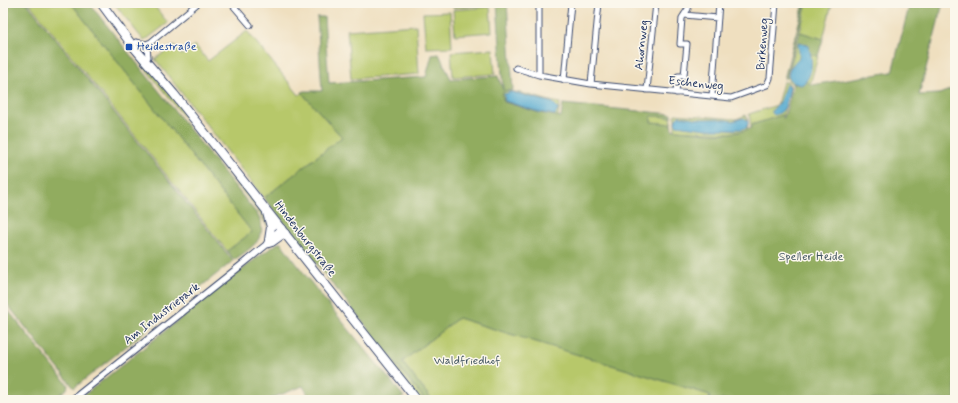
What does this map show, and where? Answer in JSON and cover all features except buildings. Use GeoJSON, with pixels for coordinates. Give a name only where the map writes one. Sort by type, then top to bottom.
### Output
{"type":"FeatureCollection","features":[{"type":"Feature","properties":{"kind":"main road","name":"Hindenburgstraße"},"geometry":{"type":"LineString","coordinates":[[101,3],[132,45],[174,94],[284,231],[417,400]]}},
{"type":"Feature","properties":{"kind":"main road","name":"Hindenburgstraße"},"geometry":{"type":"LineString","coordinates":[[109,13],[136,42],[174,94]]}},
{"type":"Feature","properties":{"kind":"main road"},"geometry":{"type":"LineString","coordinates":[[267,210],[271,227],[267,242]]}},
{"type":"Feature","properties":{"kind":"street"},"geometry":{"type":"LineString","coordinates":[[148,57],[147,47],[151,42],[198,3]]}},
{"type":"Feature","properties":{"kind":"street"},"geometry":{"type":"LineString","coordinates":[[231,3],[250,25]]}},
{"type":"Feature","properties":{"kind":"street"},"geometry":{"type":"LineString","coordinates":[[539,75],[540,3]]}},
{"type":"Feature","properties":{"kind":"street"},"geometry":{"type":"LineString","coordinates":[[564,80],[571,3]]}},
{"type":"Feature","properties":{"kind":"street"},"geometry":{"type":"LineString","coordinates":[[591,84],[600,3]]}},
{"type":"Feature","properties":{"kind":"street","name":"Ahornweg"},"geometry":{"type":"LineString","coordinates":[[647,90],[656,3]]}},
{"type":"Feature","properties":{"kind":"street"},"geometry":{"type":"LineString","coordinates":[[676,93],[678,76],[684,76],[687,44],[680,44],[682,18],[688,9],[689,3]]}},
{"type":"Feature","properties":{"kind":"street"},"geometry":{"type":"LineString","coordinates":[[712,96],[719,3]]}},
{"type":"Feature","properties":{"kind":"street","name":"Birkenweg"},"geometry":{"type":"LineString","coordinates":[[767,86],[770,78],[776,3]]}},
{"type":"Feature","properties":{"kind":"street"},"geometry":{"type":"LineString","coordinates":[[684,15],[718,18]]}},
{"type":"Feature","properties":{"kind":"street"},"geometry":{"type":"LineString","coordinates":[[136,42],[146,44],[151,42]]}},
{"type":"Feature","properties":{"kind":"street","name":"Eschenweg"},"geometry":{"type":"LineString","coordinates":[[516,68],[539,75],[591,84],[731,98],[767,86]]}},
{"type":"Feature","properties":{"kind":"street","name":"Am Industriepark"},"geometry":{"type":"LineString","coordinates":[[72,400],[267,242],[284,231]]}},
{"type":"Feature","properties":{"kind":"green space"},"geometry":{"type":"Polygon","coordinates":[[[3,3],[27,3],[233,261],[74,388],[3,299],[3,3]]]}},
{"type":"Feature","properties":{"kind":"green space"},"geometry":{"type":"Polygon","coordinates":[[[29,3],[71,3],[252,232],[227,251],[29,3]]]}},
{"type":"Feature","properties":{"kind":"green space"},"geometry":{"type":"Polygon","coordinates":[[[71,3],[89,3],[257,214],[261,222],[262,229],[257,241],[247,251],[234,260],[227,251],[252,232],[71,3]]]}},
{"type":"Feature","properties":{"kind":"green space"},"geometry":{"type":"Polygon","coordinates":[[[114,3],[152,3],[168,23],[144,41],[114,3]]]}},
{"type":"Feature","properties":{"kind":"green space"},"geometry":{"type":"Polygon","coordinates":[[[452,3],[490,3],[490,5],[453,8],[452,3]]]}},
{"type":"Feature","properties":{"kind":"green space","name":"Speller Heide"},"geometry":{"type":"Polygon","coordinates":[[[497,3],[507,3],[513,90],[504,91],[502,95],[504,102],[540,113],[561,117],[563,104],[672,114],[672,117],[651,116],[651,122],[671,124],[672,129],[675,130],[734,133],[751,128],[751,125],[783,115],[784,118],[793,87],[792,83],[805,83],[806,81],[811,85],[892,72],[910,3],[943,3],[919,95],[939,94],[955,88],[955,400],[709,400],[710,395],[458,318],[402,362],[432,400],[425,400],[264,198],[342,137],[302,93],[303,91],[322,91],[317,17],[324,17],[329,83],[426,77],[432,55],[439,54],[451,79],[498,76],[503,90],[497,3]]]}},
{"type":"Feature","properties":{"kind":"green space"},"geometry":{"type":"Polygon","coordinates":[[[804,3],[806,3],[786,78],[784,79],[804,3]]]}},
{"type":"Feature","properties":{"kind":"green space"},"geometry":{"type":"Polygon","coordinates":[[[807,3],[832,3],[823,39],[800,32],[807,3]]]}},
{"type":"Feature","properties":{"kind":"green space"},"geometry":{"type":"Polygon","coordinates":[[[490,7],[492,32],[455,35],[453,10],[490,7]]]}},
{"type":"Feature","properties":{"kind":"green space"},"geometry":{"type":"Polygon","coordinates":[[[450,12],[452,47],[426,48],[423,13],[450,12]]]}},
{"type":"Feature","properties":{"kind":"green space"},"geometry":{"type":"Polygon","coordinates":[[[416,25],[419,74],[351,79],[347,30],[416,25]]]}},
{"type":"Feature","properties":{"kind":"green space"},"geometry":{"type":"Polygon","coordinates":[[[247,31],[299,95],[302,93],[342,137],[264,198],[155,59],[174,45],[181,55],[195,45],[208,61],[247,31]]]}},
{"type":"Feature","properties":{"kind":"green space"},"geometry":{"type":"Polygon","coordinates":[[[800,32],[823,39],[818,56],[811,55],[808,46],[801,42],[797,43],[800,32]]]}},
{"type":"Feature","properties":{"kind":"green space"},"geometry":{"type":"Polygon","coordinates":[[[799,42],[809,49],[811,55],[818,56],[810,85],[805,83],[792,84],[787,79],[797,43],[799,42]]]}},
{"type":"Feature","properties":{"kind":"green space"},"geometry":{"type":"Polygon","coordinates":[[[493,49],[495,74],[453,77],[451,52],[493,49]]]}},
{"type":"Feature","properties":{"kind":"green space"},"geometry":{"type":"Polygon","coordinates":[[[144,62],[258,206],[267,226],[250,200],[142,64],[144,62]]]}},
{"type":"Feature","properties":{"kind":"green space"},"geometry":{"type":"Polygon","coordinates":[[[783,82],[788,82],[791,87],[783,115],[751,125],[749,114],[777,105],[783,82]]]}},
{"type":"Feature","properties":{"kind":"green space"},"geometry":{"type":"Polygon","coordinates":[[[504,91],[511,91],[560,103],[558,117],[540,113],[504,102],[502,95],[504,91]],[[518,94],[505,101],[539,112],[537,99],[518,94]]]}},
{"type":"Feature","properties":{"kind":"green space"},"geometry":{"type":"Polygon","coordinates":[[[675,114],[736,119],[746,115],[748,121],[742,118],[733,121],[693,119],[677,125],[734,130],[745,128],[748,124],[747,130],[730,133],[675,130],[675,114]]]}},
{"type":"Feature","properties":{"kind":"green space"},"geometry":{"type":"Polygon","coordinates":[[[651,115],[672,117],[671,124],[651,122],[651,115]]]}},
{"type":"Feature","properties":{"kind":"green space"},"geometry":{"type":"Polygon","coordinates":[[[278,243],[282,243],[319,293],[404,397],[397,400],[366,400],[358,397],[338,400],[311,400],[303,386],[267,400],[78,400],[258,257],[278,243]]]}},
{"type":"Feature","properties":{"kind":"green space"},"geometry":{"type":"Polygon","coordinates":[[[3,304],[68,385],[67,389],[53,400],[3,400],[3,304]]]}},
{"type":"Feature","properties":{"kind":"green space","name":"Waldfriedhof"},"geometry":{"type":"Polygon","coordinates":[[[458,318],[710,395],[709,400],[432,400],[402,362],[458,318]]]}},
{"type":"Feature","properties":{"kind":"green space"},"geometry":{"type":"Polygon","coordinates":[[[394,362],[425,400],[420,400],[393,364],[394,362]]]}},
{"type":"Feature","properties":{"kind":"water"},"geometry":{"type":"Polygon","coordinates":[[[799,42],[808,46],[811,56],[811,67],[808,78],[801,85],[792,82],[789,76],[792,66],[799,57],[799,42]]]}},
{"type":"Feature","properties":{"kind":"water"},"geometry":{"type":"Polygon","coordinates":[[[786,84],[790,87],[786,105],[782,111],[774,115],[772,110],[779,104],[786,84]]]}},
{"type":"Feature","properties":{"kind":"water"},"geometry":{"type":"Polygon","coordinates":[[[512,92],[553,103],[558,110],[555,115],[539,112],[505,101],[504,94],[512,92]]]}},
{"type":"Feature","properties":{"kind":"water"},"geometry":{"type":"Polygon","coordinates":[[[679,116],[733,121],[744,118],[748,121],[748,124],[746,128],[741,129],[706,129],[677,125],[675,123],[679,116]]]}},
{"type":"Feature","properties":{"kind":"place","name":"Heidestraße"},"geometry":{"type":"Point","coordinates":[129,47]}}]}
